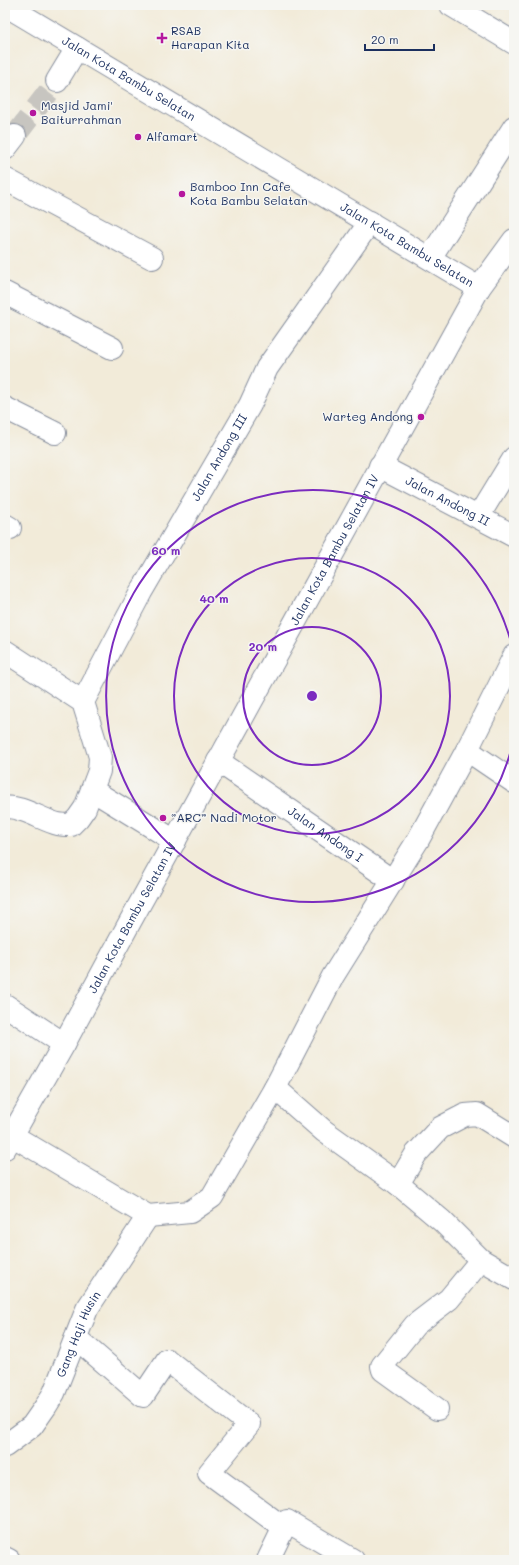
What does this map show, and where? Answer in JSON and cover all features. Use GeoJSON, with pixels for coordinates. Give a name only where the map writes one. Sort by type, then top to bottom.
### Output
{"type":"FeatureCollection","features":[{"type":"Feature","properties":{"kind":"street","name":"Jalan Kota Bambu Selatan"},"geometry":{"type":"LineString","coordinates":[[5,5],[479,288]]}},
{"type":"Feature","properties":{"kind":"street"},"geometry":{"type":"LineString","coordinates":[[451,5],[514,43]]}},
{"type":"Feature","properties":{"kind":"street"},"geometry":{"type":"LineString","coordinates":[[57,81],[77,48]]}},
{"type":"Feature","properties":{"kind":"street"},"geometry":{"type":"LineString","coordinates":[[430,258],[514,127]]}},
{"type":"Feature","properties":{"kind":"street"},"geometry":{"type":"LineString","coordinates":[[5,179],[152,258]]}},
{"type":"Feature","properties":{"kind":"street","name":"Jalan Andong III"},"geometry":{"type":"LineString","coordinates":[[83,702],[141,592],[250,405],[267,368],[370,222]]}},
{"type":"Feature","properties":{"kind":"street","name":"Jalan Kota Bambu Selatan IV"},"geometry":{"type":"LineString","coordinates":[[9,1142],[479,288],[514,240]]}},
{"type":"Feature","properties":{"kind":"street"},"geometry":{"type":"LineString","coordinates":[[5,293],[112,348]]}},
{"type":"Feature","properties":{"kind":"street"},"geometry":{"type":"LineString","coordinates":[[5,408],[55,433]]}},
{"type":"Feature","properties":{"kind":"street"},"geometry":{"type":"LineString","coordinates":[[478,517],[514,458]]}},
{"type":"Feature","properties":{"kind":"street","name":"Jalan Andong II"},"geometry":{"type":"LineString","coordinates":[[380,466],[514,536]]}},
{"type":"Feature","properties":{"kind":"street"},"geometry":{"type":"LineString","coordinates":[[5,651],[83,702],[100,757],[99,771],[85,808],[71,825],[58,824],[17,809],[5,808]]}},
{"type":"Feature","properties":{"kind":"street"},"geometry":{"type":"LineString","coordinates":[[9,1142],[148,1216],[190,1212],[212,1197],[275,1088],[333,976],[418,840],[467,750],[514,656]]}},
{"type":"Feature","properties":{"kind":"street"},"geometry":{"type":"LineString","coordinates":[[467,750],[514,782]]}},
{"type":"Feature","properties":{"kind":"street","name":"Jalan Andong I"},"geometry":{"type":"LineString","coordinates":[[218,761],[393,881]]}},
{"type":"Feature","properties":{"kind":"street"},"geometry":{"type":"LineString","coordinates":[[92,790],[174,841]]}},
{"type":"Feature","properties":{"kind":"street"},"geometry":{"type":"LineString","coordinates":[[5,1004],[64,1044]]}},
{"type":"Feature","properties":{"kind":"street"},"geometry":{"type":"LineString","coordinates":[[275,1088],[324,1131],[398,1184],[442,1221],[481,1260],[514,1279]]}},
{"type":"Feature","properties":{"kind":"street"},"geometry":{"type":"LineString","coordinates":[[398,1184],[416,1154],[440,1128],[465,1115],[477,1114],[514,1137]]}},
{"type":"Feature","properties":{"kind":"street","name":"Gang Haji Husin"},"geometry":{"type":"LineString","coordinates":[[5,1446],[32,1426],[46,1406],[54,1393],[87,1309],[148,1216]]}},
{"type":"Feature","properties":{"kind":"street"},"geometry":{"type":"LineString","coordinates":[[437,1408],[383,1370],[382,1366],[415,1325],[449,1299],[481,1260]]}},
{"type":"Feature","properties":{"kind":"street"},"geometry":{"type":"LineString","coordinates":[[76,1338],[144,1396],[167,1360],[249,1424],[209,1473],[284,1528]]}},
{"type":"Feature","properties":{"kind":"street"},"geometry":{"type":"LineString","coordinates":[[268,1560],[287,1521],[353,1560]]}},
{"type":"Feature","properties":{"kind":"street"},"geometry":{"type":"LineString","coordinates":[[5,1558],[9,1560]]}},
{"type":"Feature","properties":{"kind":"tunnel"},"geometry":{"type":"LineString","coordinates":[[15,136],[57,81]]}},
{"type":"Feature","properties":{"kind":"place","name":"RSAB Harapan Kita"},"geometry":{"type":"Point","coordinates":[162,38]}},
{"type":"Feature","properties":{"kind":"place","name":"Masjid Jami' Baiturrahman"},"geometry":{"type":"Point","coordinates":[33,113]}},
{"type":"Feature","properties":{"kind":"place","name":"Alfamart"},"geometry":{"type":"Point","coordinates":[138,137]}},
{"type":"Feature","properties":{"kind":"place","name":"Bamboo Inn Cafe Kota Bambu Selatan"},"geometry":{"type":"Point","coordinates":[182,194]}},
{"type":"Feature","properties":{"kind":"place","name":"Warteg Andong"},"geometry":{"type":"Point","coordinates":[421,417]}},
{"type":"Feature","properties":{"kind":"place","name":"“ARC” Nadi Motor"},"geometry":{"type":"Point","coordinates":[163,818]}}]}
